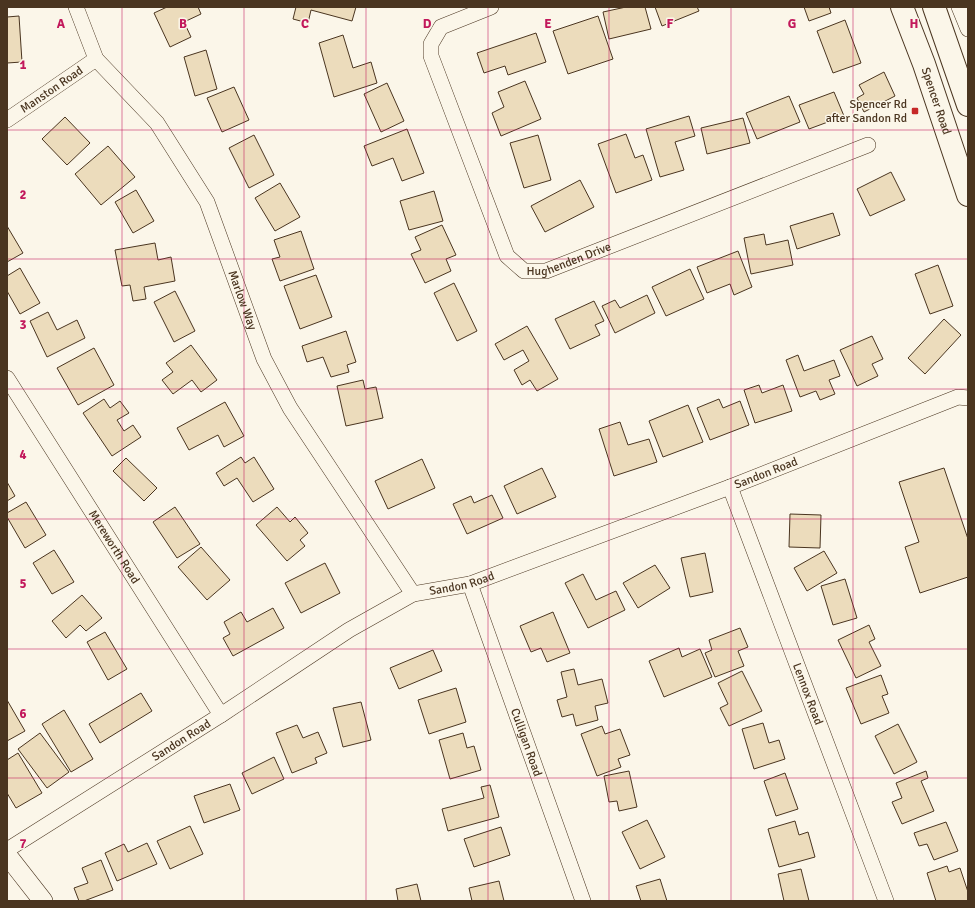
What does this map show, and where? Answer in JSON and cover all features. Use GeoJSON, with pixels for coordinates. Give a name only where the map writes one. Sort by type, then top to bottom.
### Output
{"type":"FeatureCollection","features":[{"type":"Feature","properties":{"kind":"main road","name":"Spencer Road"},"geometry":{"type":"LineString","coordinates":[[902,7],[924,64],[968,195]]}},
{"type":"Feature","properties":{"kind":"main road"},"geometry":{"type":"LineString","coordinates":[[934,7],[968,105]]}},
{"type":"Feature","properties":{"kind":"street","name":"Marlow Way"},"geometry":{"type":"LineString","coordinates":[[76,7],[96,59],[157,123],[207,202],[264,359],[290,408],[413,594]]}},
{"type":"Feature","properties":{"kind":"street","name":"Hughenden Drive"},"geometry":{"type":"LineString","coordinates":[[491,7],[441,27],[436,32],[431,44],[431,56],[507,256],[524,271],[546,271],[868,145]]}},
{"type":"Feature","properties":{"kind":"street"},"geometry":{"type":"LineString","coordinates":[[959,7],[968,29]]}},
{"type":"Feature","properties":{"kind":"street","name":"Manston Road"},"geometry":{"type":"LineString","coordinates":[[7,120],[96,59]]}},
{"type":"Feature","properties":{"kind":"street","name":"Mereworth Road"},"geometry":{"type":"LineString","coordinates":[[7,378],[221,715]]}},
{"type":"Feature","properties":{"kind":"street","name":"Sandon Road"},"geometry":{"type":"LineString","coordinates":[[7,850],[221,715],[349,630],[413,594],[470,584],[963,398]]}},
{"type":"Feature","properties":{"kind":"street","name":"Lennox Road"},"geometry":{"type":"LineString","coordinates":[[730,486],[886,901]]}},
{"type":"Feature","properties":{"kind":"street","name":"Culligan Road"},"geometry":{"type":"LineString","coordinates":[[470,584],[583,901]]}},
{"type":"Feature","properties":{"kind":"street"},"geometry":{"type":"LineString","coordinates":[[7,856],[30,901]]}},
{"type":"Feature","properties":{"kind":"street"},"geometry":{"type":"LineString","coordinates":[[7,856],[43,901]]}},
{"type":"Feature","properties":{"kind":"building"},"geometry":{"type":"Polygon","coordinates":[[[167,7],[198,7],[201,14],[184,22],[191,37],[170,47],[154,13],[167,7]]]}},
{"type":"Feature","properties":{"kind":"building"},"geometry":{"type":"Polygon","coordinates":[[[296,7],[356,7],[352,21],[311,10],[308,23],[293,19],[296,7]]]}},
{"type":"Feature","properties":{"kind":"building"},"geometry":{"type":"Polygon","coordinates":[[[626,7],[645,7],[651,29],[609,39],[603,12],[626,7]]]}},
{"type":"Feature","properties":{"kind":"building"},"geometry":{"type":"Polygon","coordinates":[[[655,7],[697,7],[699,11],[662,26],[655,7]]]}},
{"type":"Feature","properties":{"kind":"building"},"geometry":{"type":"Polygon","coordinates":[[[804,7],[829,7],[831,13],[809,21],[804,7]]]}},
{"type":"Feature","properties":{"kind":"building"},"geometry":{"type":"Polygon","coordinates":[[[19,16],[22,62],[7,63],[7,17],[19,16]]]}},
{"type":"Feature","properties":{"kind":"building"},"geometry":{"type":"Polygon","coordinates":[[[598,16],[613,59],[568,74],[553,31],[598,16]]]}},
{"type":"Feature","properties":{"kind":"building"},"geometry":{"type":"Polygon","coordinates":[[[845,20],[861,63],[833,73],[817,31],[845,20]]]}},
{"type":"Feature","properties":{"kind":"building"},"geometry":{"type":"Polygon","coordinates":[[[536,33],[546,62],[508,75],[505,66],[484,73],[477,53],[536,33]]]}},
{"type":"Feature","properties":{"kind":"building"},"geometry":{"type":"Polygon","coordinates":[[[343,35],[353,68],[371,62],[377,83],[334,97],[319,43],[343,35]]]}},
{"type":"Feature","properties":{"kind":"building"},"geometry":{"type":"Polygon","coordinates":[[[206,50],[217,89],[195,96],[184,57],[206,50]]]}},
{"type":"Feature","properties":{"kind":"building"},"geometry":{"type":"Polygon","coordinates":[[[884,72],[895,96],[864,112],[857,98],[864,94],[859,85],[884,72]]]}},
{"type":"Feature","properties":{"kind":"building"},"geometry":{"type":"Polygon","coordinates":[[[525,81],[541,119],[501,136],[492,113],[504,107],[498,92],[525,81]]]}},
{"type":"Feature","properties":{"kind":"building"},"geometry":{"type":"Polygon","coordinates":[[[387,83],[404,121],[381,132],[364,94],[387,83]]]}},
{"type":"Feature","properties":{"kind":"building"},"geometry":{"type":"Polygon","coordinates":[[[234,87],[249,120],[222,132],[207,98],[234,87]]]}},
{"type":"Feature","properties":{"kind":"building"},"geometry":{"type":"Polygon","coordinates":[[[834,92],[844,116],[809,129],[799,105],[834,92]]]}},
{"type":"Feature","properties":{"kind":"building"},"geometry":{"type":"Polygon","coordinates":[[[789,96],[800,122],[757,139],[746,113],[789,96]]]}},
{"type":"Feature","properties":{"kind":"building"},"geometry":{"type":"Polygon","coordinates":[[[689,116],[695,136],[675,142],[684,170],[660,177],[646,129],[689,116]]]}},
{"type":"Feature","properties":{"kind":"building"},"geometry":{"type":"Polygon","coordinates":[[[65,117],[90,143],[67,165],[42,139],[65,117]]]}},
{"type":"Feature","properties":{"kind":"building"},"geometry":{"type":"Polygon","coordinates":[[[743,118],[750,143],[707,154],[701,128],[743,118]]]}},
{"type":"Feature","properties":{"kind":"building"},"geometry":{"type":"Polygon","coordinates":[[[407,129],[424,173],[402,181],[393,158],[372,166],[364,146],[407,129]]]}},
{"type":"Feature","properties":{"kind":"building"},"geometry":{"type":"Polygon","coordinates":[[[626,134],[635,158],[643,155],[652,180],[616,193],[598,144],[626,134]]]}},
{"type":"Feature","properties":{"kind":"building"},"geometry":{"type":"Polygon","coordinates":[[[254,135],[274,175],[249,188],[229,148],[254,135]]]}},
{"type":"Feature","properties":{"kind":"building"},"geometry":{"type":"Polygon","coordinates":[[[538,135],[551,180],[524,188],[510,143],[538,135]]]}},
{"type":"Feature","properties":{"kind":"building"},"geometry":{"type":"Polygon","coordinates":[[[108,146],[135,177],[101,205],[75,174],[108,146]]]}},
{"type":"Feature","properties":{"kind":"building"},"geometry":{"type":"Polygon","coordinates":[[[891,172],[905,200],[870,216],[857,189],[891,172]]]}},
{"type":"Feature","properties":{"kind":"building"},"geometry":{"type":"Polygon","coordinates":[[[580,180],[594,207],[545,232],[531,206],[580,180]]]}},
{"type":"Feature","properties":{"kind":"building"},"geometry":{"type":"Polygon","coordinates":[[[280,183],[300,217],[275,231],[255,198],[280,183]]]}},
{"type":"Feature","properties":{"kind":"building"},"geometry":{"type":"Polygon","coordinates":[[[136,190],[154,221],[133,233],[115,202],[136,190]]]}},
{"type":"Feature","properties":{"kind":"building"},"geometry":{"type":"Polygon","coordinates":[[[434,191],[443,221],[409,230],[400,201],[434,191]]]}},
{"type":"Feature","properties":{"kind":"building"},"geometry":{"type":"Polygon","coordinates":[[[833,213],[840,235],[797,249],[790,226],[833,213]]]}},
{"type":"Feature","properties":{"kind":"building"},"geometry":{"type":"Polygon","coordinates":[[[442,225],[456,255],[446,259],[451,271],[425,283],[411,254],[421,250],[415,237],[442,225]]]}},
{"type":"Feature","properties":{"kind":"building"},"geometry":{"type":"Polygon","coordinates":[[[7,226],[23,253],[7,262],[7,226]]]}},
{"type":"Feature","properties":{"kind":"building"},"geometry":{"type":"Polygon","coordinates":[[[301,231],[314,269],[280,281],[272,259],[280,257],[274,240],[301,231]]]}},
{"type":"Feature","properties":{"kind":"building"},"geometry":{"type":"Polygon","coordinates":[[[764,234],[766,245],[788,240],[793,265],[751,274],[744,238],[764,234]]]}},
{"type":"Feature","properties":{"kind":"building"},"geometry":{"type":"Polygon","coordinates":[[[155,243],[158,260],[171,257],[175,281],[144,287],[146,299],[133,301],[130,285],[122,286],[115,250],[155,243]]]}},
{"type":"Feature","properties":{"kind":"building"},"geometry":{"type":"Polygon","coordinates":[[[738,251],[752,287],[734,295],[730,284],[707,293],[697,267],[738,251]]]}},
{"type":"Feature","properties":{"kind":"building"},"geometry":{"type":"Polygon","coordinates":[[[938,265],[953,306],[930,314],[915,274],[938,265]]]}},
{"type":"Feature","properties":{"kind":"building"},"geometry":{"type":"Polygon","coordinates":[[[20,268],[40,303],[20,314],[7,291],[7,276],[20,268]]]}},
{"type":"Feature","properties":{"kind":"building"},"geometry":{"type":"Polygon","coordinates":[[[690,269],[704,299],[666,316],[652,287],[690,269]]]}},
{"type":"Feature","properties":{"kind":"building"},"geometry":{"type":"Polygon","coordinates":[[[316,275],[332,317],[300,329],[284,286],[316,275]]]}},
{"type":"Feature","properties":{"kind":"building"},"geometry":{"type":"Polygon","coordinates":[[[454,283],[477,331],[457,341],[434,293],[454,283]]]}},
{"type":"Feature","properties":{"kind":"building"},"geometry":{"type":"Polygon","coordinates":[[[175,291],[195,331],[174,342],[154,302],[175,291]]]}},
{"type":"Feature","properties":{"kind":"building"},"geometry":{"type":"Polygon","coordinates":[[[647,295],[655,313],[615,333],[602,306],[615,300],[620,308],[647,295]]]}},
{"type":"Feature","properties":{"kind":"building"},"geometry":{"type":"Polygon","coordinates":[[[594,301],[604,321],[595,325],[600,335],[570,349],[555,319],[594,301]]]}},
{"type":"Feature","properties":{"kind":"building"},"geometry":{"type":"Polygon","coordinates":[[[48,312],[57,330],[77,320],[85,338],[47,357],[30,321],[48,312]]]}},
{"type":"Feature","properties":{"kind":"building"},"geometry":{"type":"Polygon","coordinates":[[[944,319],[961,335],[925,374],[908,358],[944,319]]]}},
{"type":"Feature","properties":{"kind":"building"},"geometry":{"type":"Polygon","coordinates":[[[527,326],[558,379],[537,391],[530,380],[522,385],[514,370],[529,361],[523,350],[504,360],[495,344],[527,326]]]}},
{"type":"Feature","properties":{"kind":"building"},"geometry":{"type":"Polygon","coordinates":[[[346,331],[356,362],[347,365],[349,372],[331,377],[323,357],[307,362],[302,346],[346,331]]]}},
{"type":"Feature","properties":{"kind":"building"},"geometry":{"type":"Polygon","coordinates":[[[872,336],[883,359],[872,364],[878,376],[857,386],[840,350],[872,336]]]}},
{"type":"Feature","properties":{"kind":"building"},"geometry":{"type":"Polygon","coordinates":[[[191,345],[217,380],[201,392],[192,380],[173,394],[162,380],[173,372],[166,363],[191,345]]]}},
{"type":"Feature","properties":{"kind":"building"},"geometry":{"type":"Polygon","coordinates":[[[94,348],[114,385],[78,405],[57,368],[94,348]]]}},
{"type":"Feature","properties":{"kind":"building"},"geometry":{"type":"Polygon","coordinates":[[[798,355],[804,371],[834,360],[840,376],[829,380],[835,394],[820,400],[816,391],[800,397],[786,360],[798,355]]]}},
{"type":"Feature","properties":{"kind":"building"},"geometry":{"type":"Polygon","coordinates":[[[363,380],[365,389],[376,387],[383,418],[346,426],[337,386],[363,380]]]}},
{"type":"Feature","properties":{"kind":"building"},"geometry":{"type":"Polygon","coordinates":[[[759,385],[762,393],[783,385],[792,411],[755,423],[744,390],[759,385]]]}},
{"type":"Feature","properties":{"kind":"building"},"geometry":{"type":"Polygon","coordinates":[[[104,399],[110,408],[120,401],[129,413],[117,420],[124,431],[133,425],[141,437],[112,456],[83,413],[104,399]]]}},
{"type":"Feature","properties":{"kind":"building"},"geometry":{"type":"Polygon","coordinates":[[[719,399],[723,408],[740,401],[749,425],[710,440],[697,408],[719,399]]]}},
{"type":"Feature","properties":{"kind":"building"},"geometry":{"type":"Polygon","coordinates":[[[225,402],[244,436],[224,447],[218,435],[189,450],[177,428],[225,402]]]}},
{"type":"Feature","properties":{"kind":"building"},"geometry":{"type":"Polygon","coordinates":[[[688,405],[703,442],[663,457],[649,421],[688,405]]]}},
{"type":"Feature","properties":{"kind":"building"},"geometry":{"type":"Polygon","coordinates":[[[620,422],[628,445],[649,439],[657,462],[614,476],[599,429],[620,422]]]}},
{"type":"Feature","properties":{"kind":"building"},"geometry":{"type":"Polygon","coordinates":[[[241,457],[245,463],[254,457],[274,489],[253,502],[237,478],[224,486],[216,473],[241,457]]]}},
{"type":"Feature","properties":{"kind":"building"},"geometry":{"type":"Polygon","coordinates":[[[126,458],[157,488],[144,501],[113,471],[126,458]]]}},
{"type":"Feature","properties":{"kind":"building"},"geometry":{"type":"Polygon","coordinates":[[[422,459],[435,488],[388,509],[375,481],[422,459]]]}},
{"type":"Feature","properties":{"kind":"building"},"geometry":{"type":"Polygon","coordinates":[[[542,468],[556,497],[517,514],[504,486],[542,468]]]}},
{"type":"Feature","properties":{"kind":"building"},"geometry":{"type":"Polygon","coordinates":[[[944,468],[968,539],[968,577],[920,593],[905,547],[919,542],[899,482],[944,468]]]}},
{"type":"Feature","properties":{"kind":"building"},"geometry":{"type":"Polygon","coordinates":[[[7,482],[15,496],[7,501],[7,482]]]}},
{"type":"Feature","properties":{"kind":"building"},"geometry":{"type":"Polygon","coordinates":[[[492,495],[503,518],[467,534],[453,504],[471,496],[474,503],[492,495]]]}},
{"type":"Feature","properties":{"kind":"building"},"geometry":{"type":"Polygon","coordinates":[[[26,502],[46,535],[25,548],[7,517],[7,513],[26,502]]]}},
{"type":"Feature","properties":{"kind":"building"},"geometry":{"type":"Polygon","coordinates":[[[175,507],[200,544],[177,558],[153,522],[175,507]]]}},
{"type":"Feature","properties":{"kind":"building"},"geometry":{"type":"Polygon","coordinates":[[[277,507],[290,522],[295,517],[308,533],[300,540],[305,546],[287,561],[256,525],[277,507]]]}},
{"type":"Feature","properties":{"kind":"building"},"geometry":{"type":"Polygon","coordinates":[[[790,514],[821,515],[820,548],[789,547],[790,514]]]}},
{"type":"Feature","properties":{"kind":"building"},"geometry":{"type":"Polygon","coordinates":[[[201,547],[230,580],[207,600],[178,567],[201,547]]]}},
{"type":"Feature","properties":{"kind":"building"},"geometry":{"type":"Polygon","coordinates":[[[54,550],[74,582],[52,594],[33,563],[54,550]]]}},
{"type":"Feature","properties":{"kind":"building"},"geometry":{"type":"Polygon","coordinates":[[[824,551],[837,573],[807,591],[794,568],[824,551]]]}},
{"type":"Feature","properties":{"kind":"building"},"geometry":{"type":"Polygon","coordinates":[[[705,553],[713,592],[690,597],[681,558],[705,553]]]}},
{"type":"Feature","properties":{"kind":"building"},"geometry":{"type":"Polygon","coordinates":[[[325,563],[340,593],[301,613],[285,583],[325,563]]]}},
{"type":"Feature","properties":{"kind":"building"},"geometry":{"type":"Polygon","coordinates":[[[655,565],[670,588],[638,608],[623,583],[655,565]]]}},
{"type":"Feature","properties":{"kind":"building"},"geometry":{"type":"Polygon","coordinates":[[[583,574],[596,600],[616,591],[625,610],[588,628],[565,583],[583,574]]]}},
{"type":"Feature","properties":{"kind":"building"},"geometry":{"type":"Polygon","coordinates":[[[845,579],[857,618],[833,625],[821,586],[845,579]]]}},
{"type":"Feature","properties":{"kind":"building"},"geometry":{"type":"Polygon","coordinates":[[[82,595],[102,618],[86,631],[80,625],[66,638],[52,621],[82,595]]]}},
{"type":"Feature","properties":{"kind":"building"},"geometry":{"type":"Polygon","coordinates":[[[273,608],[284,628],[233,656],[223,638],[230,634],[224,622],[241,612],[247,622],[273,608]]]}},
{"type":"Feature","properties":{"kind":"building"},"geometry":{"type":"Polygon","coordinates":[[[553,612],[570,653],[547,662],[541,648],[531,652],[520,626],[553,612]]]}},
{"type":"Feature","properties":{"kind":"building"},"geometry":{"type":"Polygon","coordinates":[[[869,625],[875,639],[869,642],[881,666],[856,678],[838,640],[869,625]]]}},
{"type":"Feature","properties":{"kind":"building"},"geometry":{"type":"Polygon","coordinates":[[[740,628],[748,647],[738,651],[744,666],[715,677],[705,653],[712,650],[709,640],[740,628]]]}},
{"type":"Feature","properties":{"kind":"building"},"geometry":{"type":"Polygon","coordinates":[[[105,632],[127,669],[108,680],[87,642],[105,632]]]}},
{"type":"Feature","properties":{"kind":"building"},"geometry":{"type":"Polygon","coordinates":[[[679,648],[682,657],[700,649],[712,677],[664,697],[649,661],[679,648]]]}},
{"type":"Feature","properties":{"kind":"building"},"geometry":{"type":"Polygon","coordinates":[[[433,650],[442,671],[399,689],[390,668],[433,650]]]}},
{"type":"Feature","properties":{"kind":"building"},"geometry":{"type":"Polygon","coordinates":[[[574,669],[578,685],[602,679],[608,703],[595,706],[598,720],[576,726],[573,714],[562,717],[557,700],[567,697],[561,672],[574,669]]]}},
{"type":"Feature","properties":{"kind":"building"},"geometry":{"type":"Polygon","coordinates":[[[742,671],[762,711],[729,726],[720,708],[728,704],[718,683],[742,671]]]}},
{"type":"Feature","properties":{"kind":"building"},"geometry":{"type":"Polygon","coordinates":[[[881,675],[888,694],[882,696],[889,713],[861,724],[846,688],[881,675]]]}},
{"type":"Feature","properties":{"kind":"building"},"geometry":{"type":"Polygon","coordinates":[[[456,688],[466,722],[429,734],[418,700],[456,688]]]}},
{"type":"Feature","properties":{"kind":"building"},"geometry":{"type":"Polygon","coordinates":[[[141,693],[152,711],[100,743],[89,724],[141,693]]]}},
{"type":"Feature","properties":{"kind":"building"},"geometry":{"type":"Polygon","coordinates":[[[7,700],[25,731],[7,741],[7,700]]]}},
{"type":"Feature","properties":{"kind":"building"},"geometry":{"type":"Polygon","coordinates":[[[361,702],[371,740],[343,747],[333,708],[361,702]]]}},
{"type":"Feature","properties":{"kind":"building"},"geometry":{"type":"Polygon","coordinates":[[[64,710],[93,759],[71,772],[42,724],[64,710]]]}},
{"type":"Feature","properties":{"kind":"building"},"geometry":{"type":"Polygon","coordinates":[[[763,723],[769,743],[779,740],[785,759],[754,769],[742,729],[763,723]]]}},
{"type":"Feature","properties":{"kind":"building"},"geometry":{"type":"Polygon","coordinates":[[[898,724],[917,762],[894,774],[875,736],[898,724]]]}},
{"type":"Feature","properties":{"kind":"building"},"geometry":{"type":"Polygon","coordinates":[[[297,725],[303,738],[318,732],[327,753],[315,758],[317,763],[292,773],[276,733],[297,725]]]}},
{"type":"Feature","properties":{"kind":"building"},"geometry":{"type":"Polygon","coordinates":[[[602,726],[605,734],[620,729],[630,755],[618,759],[621,767],[597,776],[581,734],[602,726]]]}},
{"type":"Feature","properties":{"kind":"building"},"geometry":{"type":"Polygon","coordinates":[[[40,733],[69,772],[47,788],[18,749],[40,733]]]}},
{"type":"Feature","properties":{"kind":"building"},"geometry":{"type":"Polygon","coordinates":[[[463,733],[467,748],[474,746],[481,770],[450,779],[439,740],[463,733]]]}},
{"type":"Feature","properties":{"kind":"building"},"geometry":{"type":"Polygon","coordinates":[[[18,753],[42,793],[16,808],[7,793],[7,760],[18,753]]]}},
{"type":"Feature","properties":{"kind":"building"},"geometry":{"type":"Polygon","coordinates":[[[274,757],[284,779],[252,794],[242,773],[274,757]]]}},
{"type":"Feature","properties":{"kind":"building"},"geometry":{"type":"Polygon","coordinates":[[[629,771],[637,807],[619,811],[617,801],[609,802],[604,776],[629,771]]]}},
{"type":"Feature","properties":{"kind":"building"},"geometry":{"type":"Polygon","coordinates":[[[926,771],[928,778],[921,781],[934,811],[902,824],[892,802],[902,798],[896,783],[926,771]]]}},
{"type":"Feature","properties":{"kind":"building"},"geometry":{"type":"Polygon","coordinates":[[[785,773],[798,809],[776,816],[764,781],[785,773]]]}},
{"type":"Feature","properties":{"kind":"building"},"geometry":{"type":"Polygon","coordinates":[[[230,784],[240,810],[204,823],[194,796],[230,784]]]}},
{"type":"Feature","properties":{"kind":"building"},"geometry":{"type":"Polygon","coordinates":[[[490,785],[499,817],[448,831],[442,809],[484,798],[481,787],[490,785]]]}},
{"type":"Feature","properties":{"kind":"building"},"geometry":{"type":"Polygon","coordinates":[[[647,820],[665,857],[640,869],[622,832],[647,820]]]}},
{"type":"Feature","properties":{"kind":"building"},"geometry":{"type":"Polygon","coordinates":[[[795,821],[799,835],[808,832],[815,857],[779,867],[768,829],[795,821]]]}},
{"type":"Feature","properties":{"kind":"building"},"geometry":{"type":"Polygon","coordinates":[[[946,822],[958,851],[934,860],[927,844],[919,846],[914,833],[946,822]]]}},
{"type":"Feature","properties":{"kind":"building"},"geometry":{"type":"Polygon","coordinates":[[[190,826],[203,854],[170,869],[157,841],[190,826]]]}},
{"type":"Feature","properties":{"kind":"building"},"geometry":{"type":"Polygon","coordinates":[[[501,827],[510,855],[474,867],[464,839],[501,827]]]}},
{"type":"Feature","properties":{"kind":"building"},"geometry":{"type":"Polygon","coordinates":[[[147,843],[157,864],[117,881],[105,853],[124,844],[128,852],[147,843]]]}},
{"type":"Feature","properties":{"kind":"building"},"geometry":{"type":"Polygon","coordinates":[[[101,860],[113,890],[84,901],[79,901],[74,888],[88,883],[82,868],[101,860]]]}},
{"type":"Feature","properties":{"kind":"building"},"geometry":{"type":"Polygon","coordinates":[[[947,866],[949,872],[960,868],[968,892],[968,901],[936,901],[927,873],[947,866]]]}},
{"type":"Feature","properties":{"kind":"building"},"geometry":{"type":"Polygon","coordinates":[[[801,869],[809,901],[784,901],[778,874],[801,869]]]}},
{"type":"Feature","properties":{"kind":"building"},"geometry":{"type":"Polygon","coordinates":[[[660,879],[667,901],[641,901],[636,886],[660,879]]]}},
{"type":"Feature","properties":{"kind":"building"},"geometry":{"type":"Polygon","coordinates":[[[499,881],[504,901],[472,901],[469,888],[499,881]]]}},
{"type":"Feature","properties":{"kind":"building"},"geometry":{"type":"Polygon","coordinates":[[[417,884],[421,901],[398,901],[396,889],[417,884]]]}},
{"type":"Feature","properties":{"kind":"place","name":"Spencer Rd after Sandon Rd"},"geometry":{"type":"Point","coordinates":[915,111]}}]}
